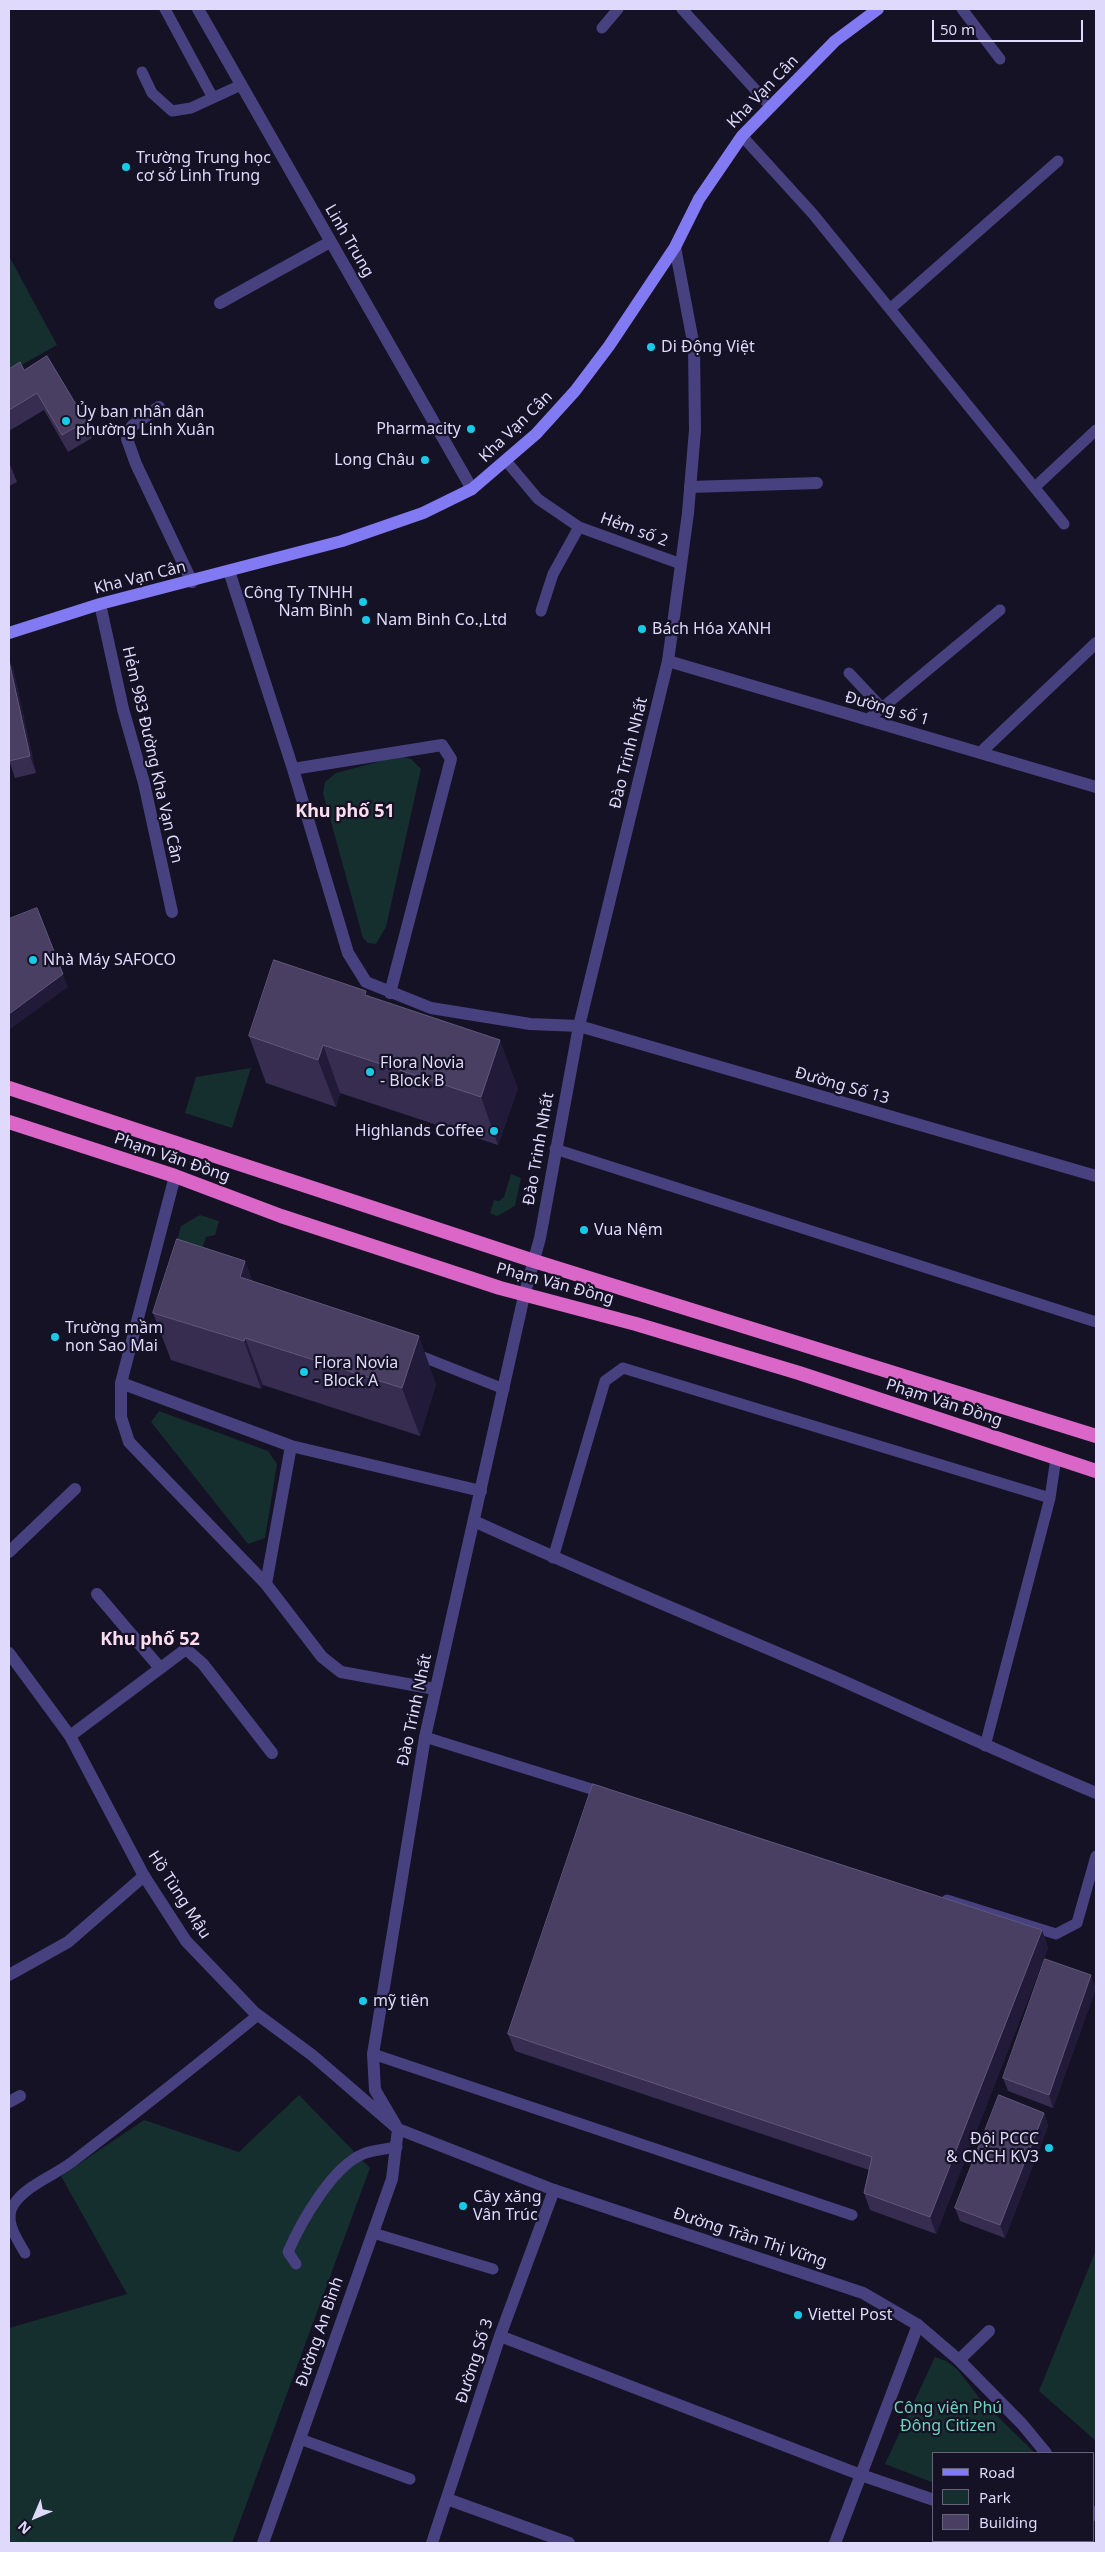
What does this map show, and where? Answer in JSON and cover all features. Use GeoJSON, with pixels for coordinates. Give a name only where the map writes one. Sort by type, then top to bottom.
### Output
{"type":"FeatureCollection","features":[{"type":"Feature","properties":{"kind":"highway","name":"Phạm Văn Đồng"},"geometry":{"type":"LineString","coordinates":[[9,1088],[534,1260],[1096,1436]]}},
{"type":"Feature","properties":{"kind":"highway","name":"Phạm Văn Đồng"},"geometry":{"type":"LineString","coordinates":[[9,1122],[175,1176],[281,1216],[524,1296],[636,1324],[799,1373],[1096,1471]]}},
{"type":"Feature","properties":{"kind":"main road","name":"Kha Vạn Cân"},"geometry":{"type":"LineString","coordinates":[[9,633],[100,604],[192,582],[342,541],[423,513],[472,489],[507,462],[536,434],[575,391],[609,346],[676,247],[700,198],[742,136],[835,41],[878,9]]}},
{"type":"Feature","properties":{"kind":"street","name":"Linh Trung"},"geometry":{"type":"LineString","coordinates":[[198,9],[472,489]]}},
{"type":"Feature","properties":{"kind":"street"},"geometry":{"type":"LineString","coordinates":[[220,303],[330,242]]}},
{"type":"Feature","properties":{"kind":"street","name":"Đào Trinh Nhất"},"geometry":{"type":"LineString","coordinates":[[398,2129],[375,2090],[373,2054],[425,1737],[524,1296],[534,1260],[579,1026],[668,661],[690,487],[695,430],[694,347],[676,247]]}},
{"type":"Feature","properties":{"kind":"street"},"geometry":{"type":"LineString","coordinates":[[159,407],[132,426],[127,439],[136,464],[192,582]]}},
{"type":"Feature","properties":{"kind":"street"},"geometry":{"type":"LineString","coordinates":[[690,487],[817,483]]}},
{"type":"Feature","properties":{"kind":"street","name":"Đường Số 13"},"geometry":{"type":"LineString","coordinates":[[230,571],[348,953],[366,982],[431,1008],[530,1024],[579,1026],[1096,1176]]}},
{"type":"Feature","properties":{"kind":"street","name":"Hẻm 983 Đường Kha Vạn Cân"},"geometry":{"type":"LineString","coordinates":[[100,604],[123,709],[144,783],[172,912]]}},
{"type":"Feature","properties":{"kind":"street"},"geometry":{"type":"LineString","coordinates":[[980,753],[1096,643]]}},
{"type":"Feature","properties":{"kind":"street","name":"Đường số 1"},"geometry":{"type":"LineString","coordinates":[[668,661],[1096,787]]}},
{"type":"Feature","properties":{"kind":"street"},"geometry":{"type":"LineString","coordinates":[[293,770],[442,745],[451,759],[390,993]]}},
{"type":"Feature","properties":{"kind":"street"},"geometry":{"type":"LineString","coordinates":[[175,1176],[121,1383],[121,1417],[129,1442],[266,1584],[322,1657],[341,1672],[435,1689]]}},
{"type":"Feature","properties":{"kind":"street"},"geometry":{"type":"LineString","coordinates":[[121,1383],[291,1446],[481,1491]]}},
{"type":"Feature","properties":{"kind":"street"},"geometry":{"type":"LineString","coordinates":[[266,1584],[291,1446]]}},
{"type":"Feature","properties":{"kind":"street"},"geometry":{"type":"LineString","coordinates":[[9,1552],[75,1489]]}},
{"type":"Feature","properties":{"kind":"street"},"geometry":{"type":"LineString","coordinates":[[474,1520],[553,1558],[835,1678],[985,1746],[1096,1793]]}},
{"type":"Feature","properties":{"kind":"street"},"geometry":{"type":"LineString","coordinates":[[96,1594],[160,1668]]}},
{"type":"Feature","properties":{"kind":"street"},"geometry":{"type":"LineString","coordinates":[[70,1736],[186,1648],[203,1664],[272,1753]]}},
{"type":"Feature","properties":{"kind":"street","name":"Hồ Tùng Mậu"},"geometry":{"type":"LineString","coordinates":[[9,1653],[70,1736],[144,1876],[186,1940],[258,2015],[312,2055],[398,2129]]}},
{"type":"Feature","properties":{"kind":"street"},"geometry":{"type":"LineString","coordinates":[[9,1975],[68,1942],[144,1876]]}},
{"type":"Feature","properties":{"kind":"street","name":"Đường An Bình"},"geometry":{"type":"LineString","coordinates":[[263,2543],[392,2180],[398,2129]]}},
{"type":"Feature","properties":{"kind":"street","name":"Đường Trần Thị Vững"},"geometry":{"type":"LineString","coordinates":[[398,2129],[554,2190],[863,2293],[918,2326],[959,2360],[1022,2424],[1045,2452]]}},
{"type":"Feature","properties":{"kind":"street","name":"Đường Số 3"},"geometry":{"type":"LineString","coordinates":[[432,2543],[500,2336],[554,2190]]}},
{"type":"Feature","properties":{"kind":"street"},"geometry":{"type":"LineString","coordinates":[[835,2543],[918,2326]]}},
{"type":"Feature","properties":{"kind":"street"},"geometry":{"type":"LineString","coordinates":[[959,2360],[989,2331]]}},
{"type":"Feature","properties":{"kind":"street"},"geometry":{"type":"LineString","coordinates":[[500,2336],[861,2475],[932,2499]]}},
{"type":"Feature","properties":{"kind":"street"},"geometry":{"type":"LineString","coordinates":[[447,2499],[568,2543]]}},
{"type":"Feature","properties":{"kind":"lane"},"geometry":{"type":"LineString","coordinates":[[165,9],[213,98]]}},
{"type":"Feature","properties":{"kind":"lane"},"geometry":{"type":"LineString","coordinates":[[602,28],[618,9]]}},
{"type":"Feature","properties":{"kind":"lane"},"geometry":{"type":"LineString","coordinates":[[682,9],[771,107]]}},
{"type":"Feature","properties":{"kind":"lane"},"geometry":{"type":"LineString","coordinates":[[962,9],[1000,58]]}},
{"type":"Feature","properties":{"kind":"lane"},"geometry":{"type":"LineString","coordinates":[[142,72],[152,93],[172,112],[191,108],[241,84]]}},
{"type":"Feature","properties":{"kind":"lane"},"geometry":{"type":"LineString","coordinates":[[742,136],[812,214],[1064,524]]}},
{"type":"Feature","properties":{"kind":"lane"},"geometry":{"type":"LineString","coordinates":[[890,309],[1058,160]]}},
{"type":"Feature","properties":{"kind":"lane"},"geometry":{"type":"LineString","coordinates":[[1035,487],[1096,430]]}},
{"type":"Feature","properties":{"kind":"lane"},"geometry":{"type":"LineString","coordinates":[[507,462],[538,498],[579,527]]}},
{"type":"Feature","properties":{"kind":"lane","name":"Hẻm số 2"},"geometry":{"type":"LineString","coordinates":[[541,611],[553,574],[579,527],[681,564]]}},
{"type":"Feature","properties":{"kind":"lane"},"geometry":{"type":"LineString","coordinates":[[867,720],[1000,610]]}},
{"type":"Feature","properties":{"kind":"lane"},"geometry":{"type":"LineString","coordinates":[[849,673],[882,708]]}},
{"type":"Feature","properties":{"kind":"lane"},"geometry":{"type":"LineString","coordinates":[[555,1149],[1096,1322]]}},
{"type":"Feature","properties":{"kind":"lane"},"geometry":{"type":"LineString","coordinates":[[405,1350],[504,1389]]}},
{"type":"Feature","properties":{"kind":"lane"},"geometry":{"type":"LineString","coordinates":[[553,1558],[605,1381],[623,1368],[1050,1498]]}},
{"type":"Feature","properties":{"kind":"lane"},"geometry":{"type":"LineString","coordinates":[[985,1746],[1050,1498],[1056,1458]]}},
{"type":"Feature","properties":{"kind":"lane"},"geometry":{"type":"LineString","coordinates":[[425,1737],[613,1796]]}},
{"type":"Feature","properties":{"kind":"lane"},"geometry":{"type":"LineString","coordinates":[[933,1896],[1056,1934],[1077,1923],[1094,1875],[1096,1856]]}},
{"type":"Feature","properties":{"kind":"lane"},"geometry":{"type":"LineString","coordinates":[[25,2253],[12,2230],[10,2218],[13,2205],[29,2190],[62,2170],[173,2085],[258,2015]]}},
{"type":"Feature","properties":{"kind":"lane"},"geometry":{"type":"LineString","coordinates":[[373,2054],[852,2215]]}},
{"type":"Feature","properties":{"kind":"lane"},"geometry":{"type":"LineString","coordinates":[[296,2264],[288,2252],[327,2186],[352,2160],[364,2154],[397,2147]]}},
{"type":"Feature","properties":{"kind":"lane"},"geometry":{"type":"LineString","coordinates":[[373,2233],[493,2269]]}},
{"type":"Feature","properties":{"kind":"lane"},"geometry":{"type":"LineString","coordinates":[[300,2439],[410,2479]]}},
{"type":"Feature","properties":{"kind":"green space"},"geometry":{"type":"Polygon","coordinates":[[[9,256],[57,345],[9,372],[9,256]]]}},
{"type":"Feature","properties":{"kind":"green space"},"geometry":{"type":"Polygon","coordinates":[[[400,756],[411,759],[421,769],[386,927],[376,944],[368,943],[363,938],[323,793],[325,782],[336,773],[400,756]]]}},
{"type":"Feature","properties":{"kind":"green space"},"geometry":{"type":"Polygon","coordinates":[[[251,1068],[232,1128],[185,1113],[196,1077],[251,1068]]]}},
{"type":"Feature","properties":{"kind":"green space"},"geometry":{"type":"Polygon","coordinates":[[[511,1174],[521,1178],[515,1206],[497,1216],[490,1213],[494,1200],[499,1201],[504,1197],[511,1174]]]}},
{"type":"Feature","properties":{"kind":"green space"},"geometry":{"type":"Polygon","coordinates":[[[200,1215],[219,1221],[215,1235],[206,1237],[201,1253],[174,1251],[181,1226],[200,1215]]]}},
{"type":"Feature","properties":{"kind":"green space"},"geometry":{"type":"Polygon","coordinates":[[[159,1411],[268,1451],[277,1464],[265,1538],[248,1544],[151,1422],[159,1411]]]}},
{"type":"Feature","properties":{"kind":"green space"},"geometry":{"type":"Polygon","coordinates":[[[299,2095],[370,2168],[232,2543],[9,2543],[9,2328],[127,2294],[61,2176],[144,2120],[239,2152],[299,2095]]]}},
{"type":"Feature","properties":{"kind":"green space"},"geometry":{"type":"Polygon","coordinates":[[[1096,2250],[1096,2441],[1039,2391],[1096,2250]]]}},
{"type":"Feature","properties":{"kind":"green space","name":"Công viên Phú Đông Citizen"},"geometry":{"type":"Polygon","coordinates":[[[935,2357],[946,2361],[957,2369],[981,2400],[1034,2452],[932,2452],[932,2482],[885,2464],[935,2357]]]}},
{"type":"Feature","properties":{"kind":"building"},"geometry":{"type":"Polygon","coordinates":[[[47,356],[86,421],[62,435],[37,393],[9,410],[9,369],[20,362],[24,370],[47,356]]]}},
{"type":"Feature","properties":{"kind":"building"},"geometry":{"type":"Polygon","coordinates":[[[9,661],[30,756],[9,761],[9,661]]]}},
{"type":"Feature","properties":{"kind":"building","name":"Nhà Máy SAFOCO"},"geometry":{"type":"Polygon","coordinates":[[[37,908],[63,974],[9,1014],[9,919],[37,908]]]}},
{"type":"Feature","properties":{"kind":"building"},"geometry":{"type":"Polygon","coordinates":[[[274,960],[366,991],[365,995],[500,1040],[481,1097],[323,1045],[318,1060],[249,1036],[274,960]]]}},
{"type":"Feature","properties":{"kind":"building"},"geometry":{"type":"Polygon","coordinates":[[[177,1239],[245,1261],[240,1277],[419,1336],[402,1388],[245,1338],[244,1341],[153,1313],[177,1239]]]}},
{"type":"Feature","properties":{"kind":"building"},"geometry":{"type":"Polygon","coordinates":[[[593,1784],[1042,1930],[930,2217],[864,2193],[872,2157],[508,2034],[593,1784]]]}},
{"type":"Feature","properties":{"kind":"building"},"geometry":{"type":"Polygon","coordinates":[[[1045,1959],[1091,1975],[1049,2095],[1003,2078],[1045,1959]]]}},
{"type":"Feature","properties":{"kind":"building"},"geometry":{"type":"Polygon","coordinates":[[[999,2095],[1044,2113],[1000,2225],[955,2208],[999,2095]]]}},
{"type":"Feature","properties":{"kind":"place","name":"Trường Trung học cơ sở Linh Trung"},"geometry":{"type":"Point","coordinates":[126,167]}},
{"type":"Feature","properties":{"kind":"place","name":"Di Động Việt"},"geometry":{"type":"Point","coordinates":[651,347]}},
{"type":"Feature","properties":{"kind":"place","name":"Ủy ban nhân dân phường Linh Xuân"},"geometry":{"type":"Point","coordinates":[66,421]}},
{"type":"Feature","properties":{"kind":"place","name":"Pharmacity"},"geometry":{"type":"Point","coordinates":[471,429]}},
{"type":"Feature","properties":{"kind":"place","name":"Long Châu"},"geometry":{"type":"Point","coordinates":[425,460]}},
{"type":"Feature","properties":{"kind":"place","name":"Công Ty TNHH Nam Bình"},"geometry":{"type":"Point","coordinates":[363,602]}},
{"type":"Feature","properties":{"kind":"place","name":"Nam Binh Co.,Ltd"},"geometry":{"type":"Point","coordinates":[366,620]}},
{"type":"Feature","properties":{"kind":"place","name":"Bách Hóa XANH"},"geometry":{"type":"Point","coordinates":[642,629]}},
{"type":"Feature","properties":{"kind":"place","name":"Nhà Máy SAFOCO"},"geometry":{"type":"Point","coordinates":[33,960]}},
{"type":"Feature","properties":{"kind":"place","name":"Flora Novia - Block B"},"geometry":{"type":"Point","coordinates":[370,1072]}},
{"type":"Feature","properties":{"kind":"place","name":"Highlands Coffee"},"geometry":{"type":"Point","coordinates":[494,1131]}},
{"type":"Feature","properties":{"kind":"place","name":"Vua Nệm"},"geometry":{"type":"Point","coordinates":[584,1230]}},
{"type":"Feature","properties":{"kind":"place","name":"Trường mầm non Sao Mai"},"geometry":{"type":"Point","coordinates":[55,1337]}},
{"type":"Feature","properties":{"kind":"place","name":"Flora Novia - Block A"},"geometry":{"type":"Point","coordinates":[304,1372]}},
{"type":"Feature","properties":{"kind":"place","name":"mỹ tiên"},"geometry":{"type":"Point","coordinates":[363,2001]}},
{"type":"Feature","properties":{"kind":"place","name":"Đội PCCC & CNCH KV3"},"geometry":{"type":"Point","coordinates":[1049,2148]}},
{"type":"Feature","properties":{"kind":"place","name":"Cây xăng Vân Trúc"},"geometry":{"type":"Point","coordinates":[463,2206]}},
{"type":"Feature","properties":{"kind":"place","name":"Viettel Post"},"geometry":{"type":"Point","coordinates":[798,2315]}},
{"type":"Feature","properties":{"kind":"district","name":"Khu phố 51"},"geometry":{"type":"Point","coordinates":[345,812]}},
{"type":"Feature","properties":{"kind":"district","name":"Khu phố 52"},"geometry":{"type":"Point","coordinates":[150,1640]}}]}
